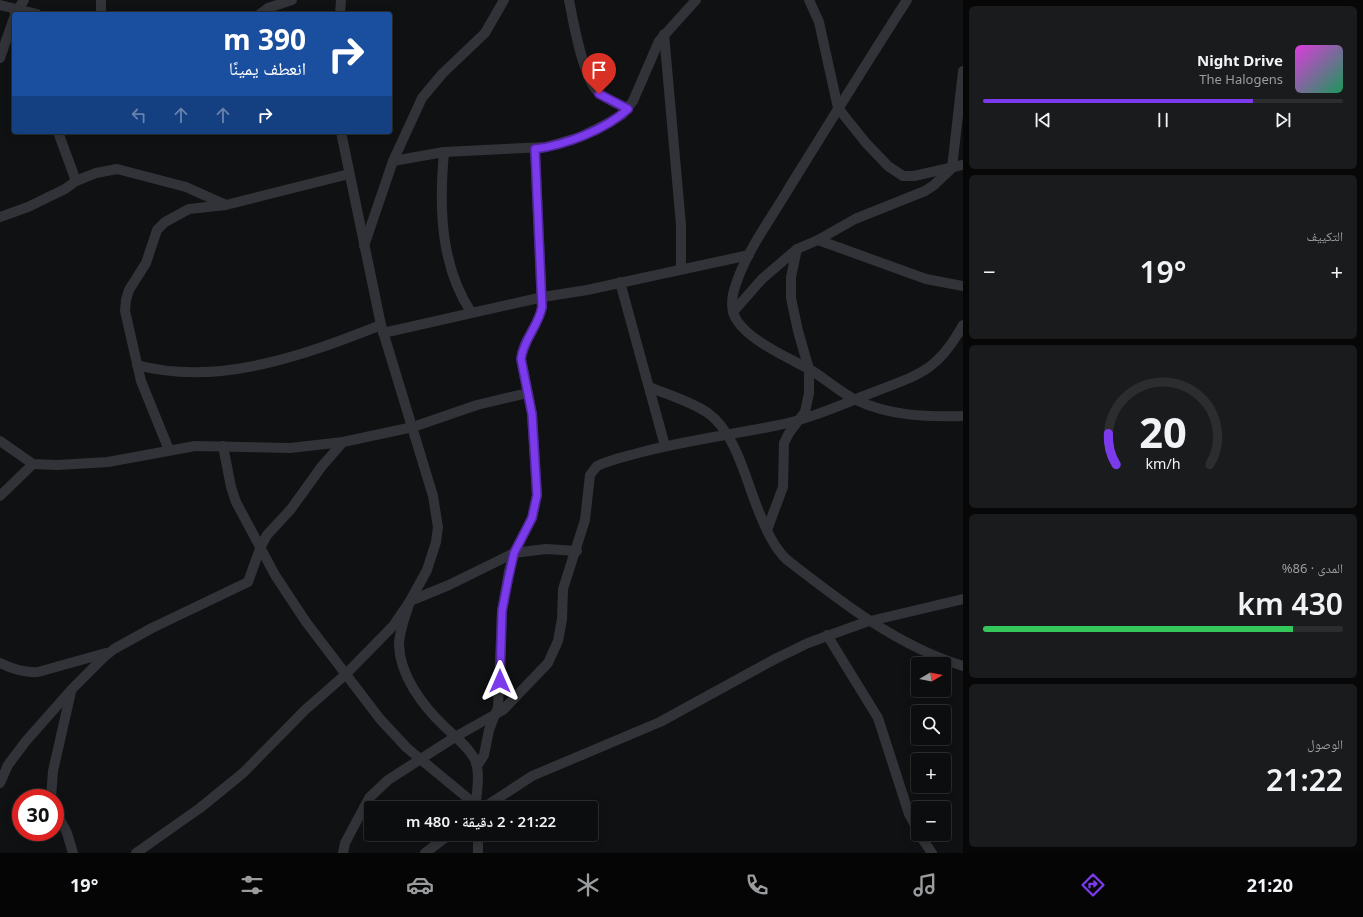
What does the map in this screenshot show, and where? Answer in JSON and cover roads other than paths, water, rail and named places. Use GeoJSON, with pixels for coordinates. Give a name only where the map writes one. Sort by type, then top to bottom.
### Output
{"type":"FeatureCollection","features":[{"type":"Feature","properties":{"kind":"street"},"geometry":{"type":"LineString","coordinates":[[16,12],[24,0]]}},
{"type":"Feature","properties":{"kind":"street"},"geometry":{"type":"LineString","coordinates":[[101,0],[101,12]]}},
{"type":"Feature","properties":{"kind":"street"},"geometry":{"type":"LineString","coordinates":[[268,7],[292,0]]}},
{"type":"Feature","properties":{"kind":"street"},"geometry":{"type":"LineString","coordinates":[[340,12],[341,0]]}},
{"type":"Feature","properties":{"kind":"street"},"geometry":{"type":"LineString","coordinates":[[364,246],[393,161],[407,128],[430,86],[481,38],[504,0]]}},
{"type":"Feature","properties":{"kind":"street"},"geometry":{"type":"LineString","coordinates":[[569,0],[591,84],[599,94],[628,109]]}},
{"type":"Feature","properties":{"kind":"street"},"geometry":{"type":"LineString","coordinates":[[393,161],[444,152],[535,149],[562,144],[610,122],[628,109],[640,90],[654,52],[664,34],[696,0]]}},
{"type":"Feature","properties":{"kind":"street"},"geometry":{"type":"LineString","coordinates":[[809,0],[819,22],[838,108],[870,148],[888,166],[900,174],[914,176],[963,165]]}},
{"type":"Feature","properties":{"kind":"street"},"geometry":{"type":"LineString","coordinates":[[907,0],[838,108],[749,255],[736,284],[733,295],[733,312],[738,322],[753,336],[769,347],[809,369],[855,399],[901,414],[914,416],[963,416]]}},
{"type":"Feature","properties":{"kind":"street"},"geometry":{"type":"LineString","coordinates":[[0,5],[12,12]]}},
{"type":"Feature","properties":{"kind":"street"},"geometry":{"type":"LineString","coordinates":[[0,58],[12,23]]}},
{"type":"Feature","properties":{"kind":"street"},"geometry":{"type":"LineString","coordinates":[[664,34],[674,162],[681,225],[681,268]]}},
{"type":"Feature","properties":{"kind":"street"},"geometry":{"type":"LineString","coordinates":[[733,312],[762,279],[797,249],[818,240],[855,219],[925,191],[934,185],[952,168],[963,71]]}},
{"type":"Feature","properties":{"kind":"street"},"geometry":{"type":"LineString","coordinates":[[59,134],[76,181]]}},
{"type":"Feature","properties":{"kind":"street"},"geometry":{"type":"LineString","coordinates":[[136,853],[200,808],[243,773],[305,710],[345,675],[393,626],[410,601],[431,558],[436,542],[438,527],[433,496],[382,329],[341,134]]}},
{"type":"Feature","properties":{"kind":"street"},"geometry":{"type":"LineString","coordinates":[[477,766],[484,755],[489,730],[496,715],[500,696],[502,611],[514,553],[532,518],[537,495],[533,426],[521,355],[541,316],[543,297],[535,149]]}},
{"type":"Feature","properties":{"kind":"street"},"geometry":{"type":"LineString","coordinates":[[444,152],[441,188],[444,234],[455,284],[471,312]]}},
{"type":"Feature","properties":{"kind":"street"},"geometry":{"type":"LineString","coordinates":[[0,217],[28,207],[65,189],[76,181],[105,170],[117,169],[186,187],[226,205]]}},
{"type":"Feature","properties":{"kind":"street"},"geometry":{"type":"LineString","coordinates":[[169,450],[141,381],[129,333],[126,300],[129,290],[146,263],[157,230],[165,222],[189,209],[226,205],[349,174]]}},
{"type":"Feature","properties":{"kind":"street"},"geometry":{"type":"LineString","coordinates":[[818,240],[926,280],[963,286]]}},
{"type":"Feature","properties":{"kind":"street"},"geometry":{"type":"LineString","coordinates":[[767,530],[783,487],[784,442],[788,433],[801,420],[808,402],[809,369],[798,331],[791,298],[791,277],[797,249]]}},
{"type":"Feature","properties":{"kind":"street"},"geometry":{"type":"LineString","coordinates":[[137,365],[175,373],[208,373],[230,370],[302,353],[382,329],[543,297],[587,290],[681,268],[749,255]]}},
{"type":"Feature","properties":{"kind":"street"},"geometry":{"type":"LineString","coordinates":[[620,282],[665,446]]}},
{"type":"Feature","properties":{"kind":"street"},"geometry":{"type":"LineString","coordinates":[[342,853],[345,843],[369,798],[388,780],[420,761],[455,737],[496,715],[533,681],[548,663],[555,652],[562,619],[563,589],[577,550],[585,520],[590,475],[594,468],[612,460],[665,446],[801,420],[914,377],[934,365],[947,352],[963,325]]}},
{"type":"Feature","properties":{"kind":"street"},"geometry":{"type":"LineString","coordinates":[[649,387],[681,399],[708,413],[728,434],[767,530],[779,552],[786,559],[871,621],[927,654],[963,666]]}},
{"type":"Feature","properties":{"kind":"street"},"geometry":{"type":"LineString","coordinates":[[0,441],[33,464],[57,465],[108,462],[195,446],[290,448],[343,442],[413,427],[477,406],[528,393]]}},
{"type":"Feature","properties":{"kind":"street"},"geometry":{"type":"LineString","coordinates":[[0,663],[16,670],[29,673],[38,672],[110,652],[152,628],[248,582],[261,546],[267,535],[291,509],[322,466],[343,442]]}},
{"type":"Feature","properties":{"kind":"street"},"geometry":{"type":"LineString","coordinates":[[223,446],[231,487],[236,502],[275,574],[302,616],[345,675],[380,719],[420,761],[470,801]]}},
{"type":"Feature","properties":{"kind":"street"},"geometry":{"type":"LineString","coordinates":[[0,496],[33,464]]}},
{"type":"Feature","properties":{"kind":"street"},"geometry":{"type":"LineString","coordinates":[[410,601],[449,585],[514,553],[546,549],[577,550]]}},
{"type":"Feature","properties":{"kind":"street"},"geometry":{"type":"LineString","coordinates":[[488,801],[532,776],[690,708],[775,659],[827,635],[871,621],[963,598]]}},
{"type":"Feature","properties":{"kind":"street"},"geometry":{"type":"LineString","coordinates":[[410,601],[400,638],[401,661],[406,674],[418,695],[437,720],[469,751],[477,766],[478,801]]}},
{"type":"Feature","properties":{"kind":"street"},"geometry":{"type":"LineString","coordinates":[[827,635],[878,718],[911,818]]}},
{"type":"Feature","properties":{"kind":"street"},"geometry":{"type":"LineString","coordinates":[[0,783],[8,765],[16,754],[72,689],[110,652]]}},
{"type":"Feature","properties":{"kind":"street"},"geometry":{"type":"LineString","coordinates":[[52,789],[53,771],[66,709],[72,689]]}},
{"type":"Feature","properties":{"kind":"street"},"geometry":{"type":"LineString","coordinates":[[64,829],[72,853]]}},
{"type":"Feature","properties":{"kind":"street"},"geometry":{"type":"LineString","coordinates":[[425,853],[441,841]]}},
{"type":"Feature","properties":{"kind":"street"},"geometry":{"type":"LineString","coordinates":[[478,841],[478,853]]}},
{"type":"Feature","properties":{"kind":"street"},"geometry":{"type":"LineString","coordinates":[[924,841],[932,853]]}}]}
